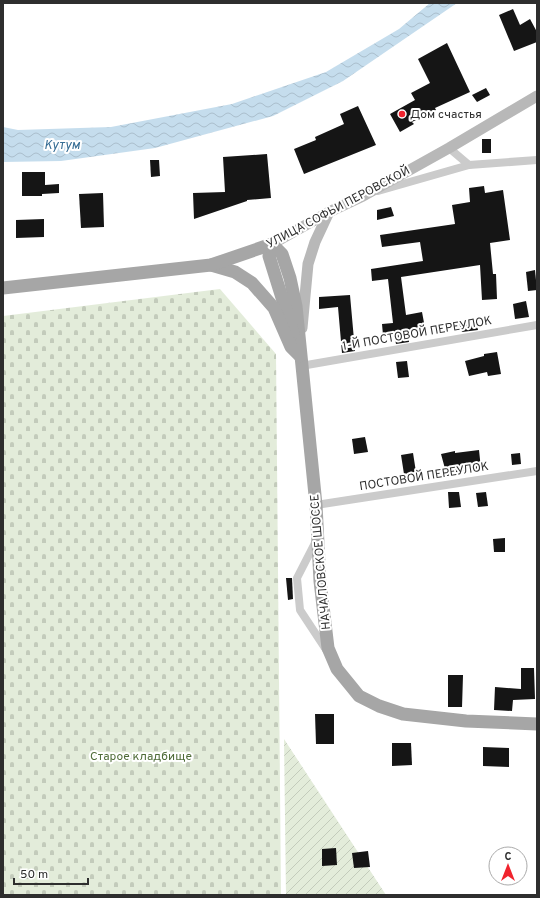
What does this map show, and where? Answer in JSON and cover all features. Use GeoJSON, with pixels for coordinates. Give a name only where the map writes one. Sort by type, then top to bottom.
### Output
{"type":"FeatureCollection","features":[{"type":"Feature","properties":{"kind":"main road","name":"УЛИЦА СОФЬИ ПЕРОВСКОЙ"},"geometry":{"type":"LineString","coordinates":[[3,288],[211,265],[272,244],[449,148],[537,96]]}},
{"type":"Feature","properties":{"kind":"main road"},"geometry":{"type":"LineString","coordinates":[[301,361],[308,264],[315,242],[330,212]]}},
{"type":"Feature","properties":{"kind":"main road","name":"НАЧАЛОВСКОЕ ШОССЕ"},"geometry":{"type":"LineString","coordinates":[[272,244],[282,254],[290,278],[296,306],[316,505],[320,581],[328,648],[337,669],[345,681],[359,696],[379,706],[403,714],[466,721],[537,724]]}},
{"type":"Feature","properties":{"kind":"main road"},"geometry":{"type":"LineString","coordinates":[[211,265],[235,272],[252,283],[274,308],[291,347],[301,361]]}},
{"type":"Feature","properties":{"kind":"street"},"geometry":{"type":"LineString","coordinates":[[449,148],[469,165]]}},
{"type":"Feature","properties":{"kind":"street"},"geometry":{"type":"LineString","coordinates":[[363,196],[469,165],[537,160]]}},
{"type":"Feature","properties":{"kind":"street","name":"1-Й ПОСТОВОЙ ПЕРЕУЛОК"},"geometry":{"type":"LineString","coordinates":[[301,361],[537,325]]}},
{"type":"Feature","properties":{"kind":"street","name":"ПОСТОВОЙ ПЕРЕУЛОК"},"geometry":{"type":"LineString","coordinates":[[316,505],[537,471]]}},
{"type":"Feature","properties":{"kind":"street"},"geometry":{"type":"LineString","coordinates":[[317,538],[297,578],[300,610],[333,660]]}},
{"type":"Feature","properties":{"kind":"green space","name":"Старое кладбище"},"geometry":{"type":"Polygon","coordinates":[[[220,289],[276,354],[281,895],[3,895],[3,316],[220,289]]]}},
{"type":"Feature","properties":{"kind":"green space"},"geometry":{"type":"Polygon","coordinates":[[[284,739],[386,895],[286,895],[284,739]]]}},
{"type":"Feature","properties":{"kind":"water","name":"Кутум"},"geometry":{"type":"Polygon","coordinates":[[[430,3],[457,3],[343,81],[273,116],[155,148],[61,161],[3,162],[3,127],[18,130],[111,127],[232,104],[326,72],[399,29],[430,3]]]}},
{"type":"Feature","properties":{"kind":"building"},"geometry":{"type":"Polygon","coordinates":[[[513,9],[520,25],[530,19],[537,32],[537,42],[514,51],[499,15],[513,9]]]}},
{"type":"Feature","properties":{"kind":"building"},"geometry":{"type":"Polygon","coordinates":[[[447,43],[470,92],[435,108],[436,110],[412,122],[414,124],[400,132],[390,114],[415,100],[411,93],[430,83],[418,59],[447,43]]]}},
{"type":"Feature","properties":{"kind":"building"},"geometry":{"type":"Polygon","coordinates":[[[486,88],[490,95],[477,102],[472,95],[486,88]]]}},
{"type":"Feature","properties":{"kind":"building"},"geometry":{"type":"Polygon","coordinates":[[[358,106],[376,145],[304,174],[294,149],[316,140],[315,137],[344,124],[340,114],[358,106]]]}},
{"type":"Feature","properties":{"kind":"building"},"geometry":{"type":"Polygon","coordinates":[[[482,139],[491,139],[491,153],[482,153],[482,139]]]}},
{"type":"Feature","properties":{"kind":"building"},"geometry":{"type":"Polygon","coordinates":[[[267,154],[271,198],[247,200],[194,219],[193,193],[225,192],[223,157],[267,154]]]}},
{"type":"Feature","properties":{"kind":"building"},"geometry":{"type":"Polygon","coordinates":[[[150,160],[159,160],[160,176],[151,177],[150,160]]]}},
{"type":"Feature","properties":{"kind":"building"},"geometry":{"type":"Polygon","coordinates":[[[22,172],[45,172],[45,185],[59,184],[59,193],[42,194],[42,196],[22,196],[22,172]]]}},
{"type":"Feature","properties":{"kind":"building"},"geometry":{"type":"Polygon","coordinates":[[[484,186],[485,193],[503,190],[510,240],[490,243],[493,274],[496,274],[497,299],[482,300],[480,265],[401,277],[406,315],[422,312],[425,328],[408,331],[409,342],[396,344],[394,334],[383,335],[382,324],[393,323],[388,279],[372,281],[371,269],[423,261],[420,242],[382,247],[380,235],[455,224],[452,205],[470,202],[469,188],[484,186]]]}},
{"type":"Feature","properties":{"kind":"building"},"geometry":{"type":"Polygon","coordinates":[[[103,193],[104,227],[81,228],[79,194],[103,193]]]}},
{"type":"Feature","properties":{"kind":"building"},"geometry":{"type":"Polygon","coordinates":[[[391,207],[394,216],[377,220],[377,210],[391,207]]]}},
{"type":"Feature","properties":{"kind":"building"},"geometry":{"type":"Polygon","coordinates":[[[44,219],[44,237],[16,238],[16,220],[44,219]]]}},
{"type":"Feature","properties":{"kind":"building"},"geometry":{"type":"Polygon","coordinates":[[[535,270],[537,290],[528,291],[526,272],[535,270]]]}},
{"type":"Feature","properties":{"kind":"building"},"geometry":{"type":"Polygon","coordinates":[[[350,295],[355,351],[342,353],[338,307],[319,309],[319,297],[350,295]]]}},
{"type":"Feature","properties":{"kind":"building"},"geometry":{"type":"Polygon","coordinates":[[[526,301],[529,317],[515,319],[513,304],[526,301]]]}},
{"type":"Feature","properties":{"kind":"building"},"geometry":{"type":"Polygon","coordinates":[[[475,319],[478,330],[462,332],[459,323],[475,319]]]}},
{"type":"Feature","properties":{"kind":"building"},"geometry":{"type":"Polygon","coordinates":[[[497,352],[501,374],[488,376],[487,372],[469,376],[465,361],[484,356],[484,354],[497,352]]]}},
{"type":"Feature","properties":{"kind":"building"},"geometry":{"type":"Polygon","coordinates":[[[407,361],[409,377],[398,378],[396,362],[407,361]]]}},
{"type":"Feature","properties":{"kind":"building"},"geometry":{"type":"Polygon","coordinates":[[[365,437],[368,452],[354,454],[352,439],[365,437]]]}},
{"type":"Feature","properties":{"kind":"building"},"geometry":{"type":"Polygon","coordinates":[[[479,450],[481,469],[460,472],[447,476],[441,454],[455,451],[455,453],[479,450]]]}},
{"type":"Feature","properties":{"kind":"building"},"geometry":{"type":"Polygon","coordinates":[[[413,453],[416,472],[404,474],[401,455],[413,453]]]}},
{"type":"Feature","properties":{"kind":"building"},"geometry":{"type":"Polygon","coordinates":[[[520,453],[521,464],[512,465],[511,454],[520,453]]]}},
{"type":"Feature","properties":{"kind":"building"},"geometry":{"type":"Polygon","coordinates":[[[448,492],[459,492],[461,507],[449,508],[448,492]]]}},
{"type":"Feature","properties":{"kind":"building"},"geometry":{"type":"Polygon","coordinates":[[[486,492],[488,506],[478,507],[476,493],[486,492]]]}},
{"type":"Feature","properties":{"kind":"building"},"geometry":{"type":"Polygon","coordinates":[[[505,538],[505,552],[494,552],[493,539],[505,538]]]}},
{"type":"Feature","properties":{"kind":"building"},"geometry":{"type":"Polygon","coordinates":[[[286,578],[292,578],[293,599],[288,600],[286,578]]]}},
{"type":"Feature","properties":{"kind":"building"},"geometry":{"type":"Polygon","coordinates":[[[521,668],[534,668],[535,699],[513,700],[512,711],[494,710],[495,687],[521,689],[521,668]]]}},
{"type":"Feature","properties":{"kind":"building"},"geometry":{"type":"Polygon","coordinates":[[[448,675],[463,675],[462,707],[448,707],[448,675]]]}},
{"type":"Feature","properties":{"kind":"building"},"geometry":{"type":"Polygon","coordinates":[[[315,714],[334,714],[334,744],[316,744],[315,714]]]}},
{"type":"Feature","properties":{"kind":"building"},"geometry":{"type":"Polygon","coordinates":[[[392,743],[411,743],[412,765],[392,766],[392,743]]]}},
{"type":"Feature","properties":{"kind":"building"},"geometry":{"type":"Polygon","coordinates":[[[483,747],[509,748],[509,767],[483,766],[483,747]]]}},
{"type":"Feature","properties":{"kind":"building"},"geometry":{"type":"Polygon","coordinates":[[[336,848],[337,865],[322,866],[322,849],[336,848]]]}},
{"type":"Feature","properties":{"kind":"building"},"geometry":{"type":"Polygon","coordinates":[[[368,851],[370,867],[354,868],[352,853],[368,851]]]}},
{"type":"Feature","properties":{"kind":"place","name":"Дом счастья"},"geometry":{"type":"Point","coordinates":[402,114]}}]}
